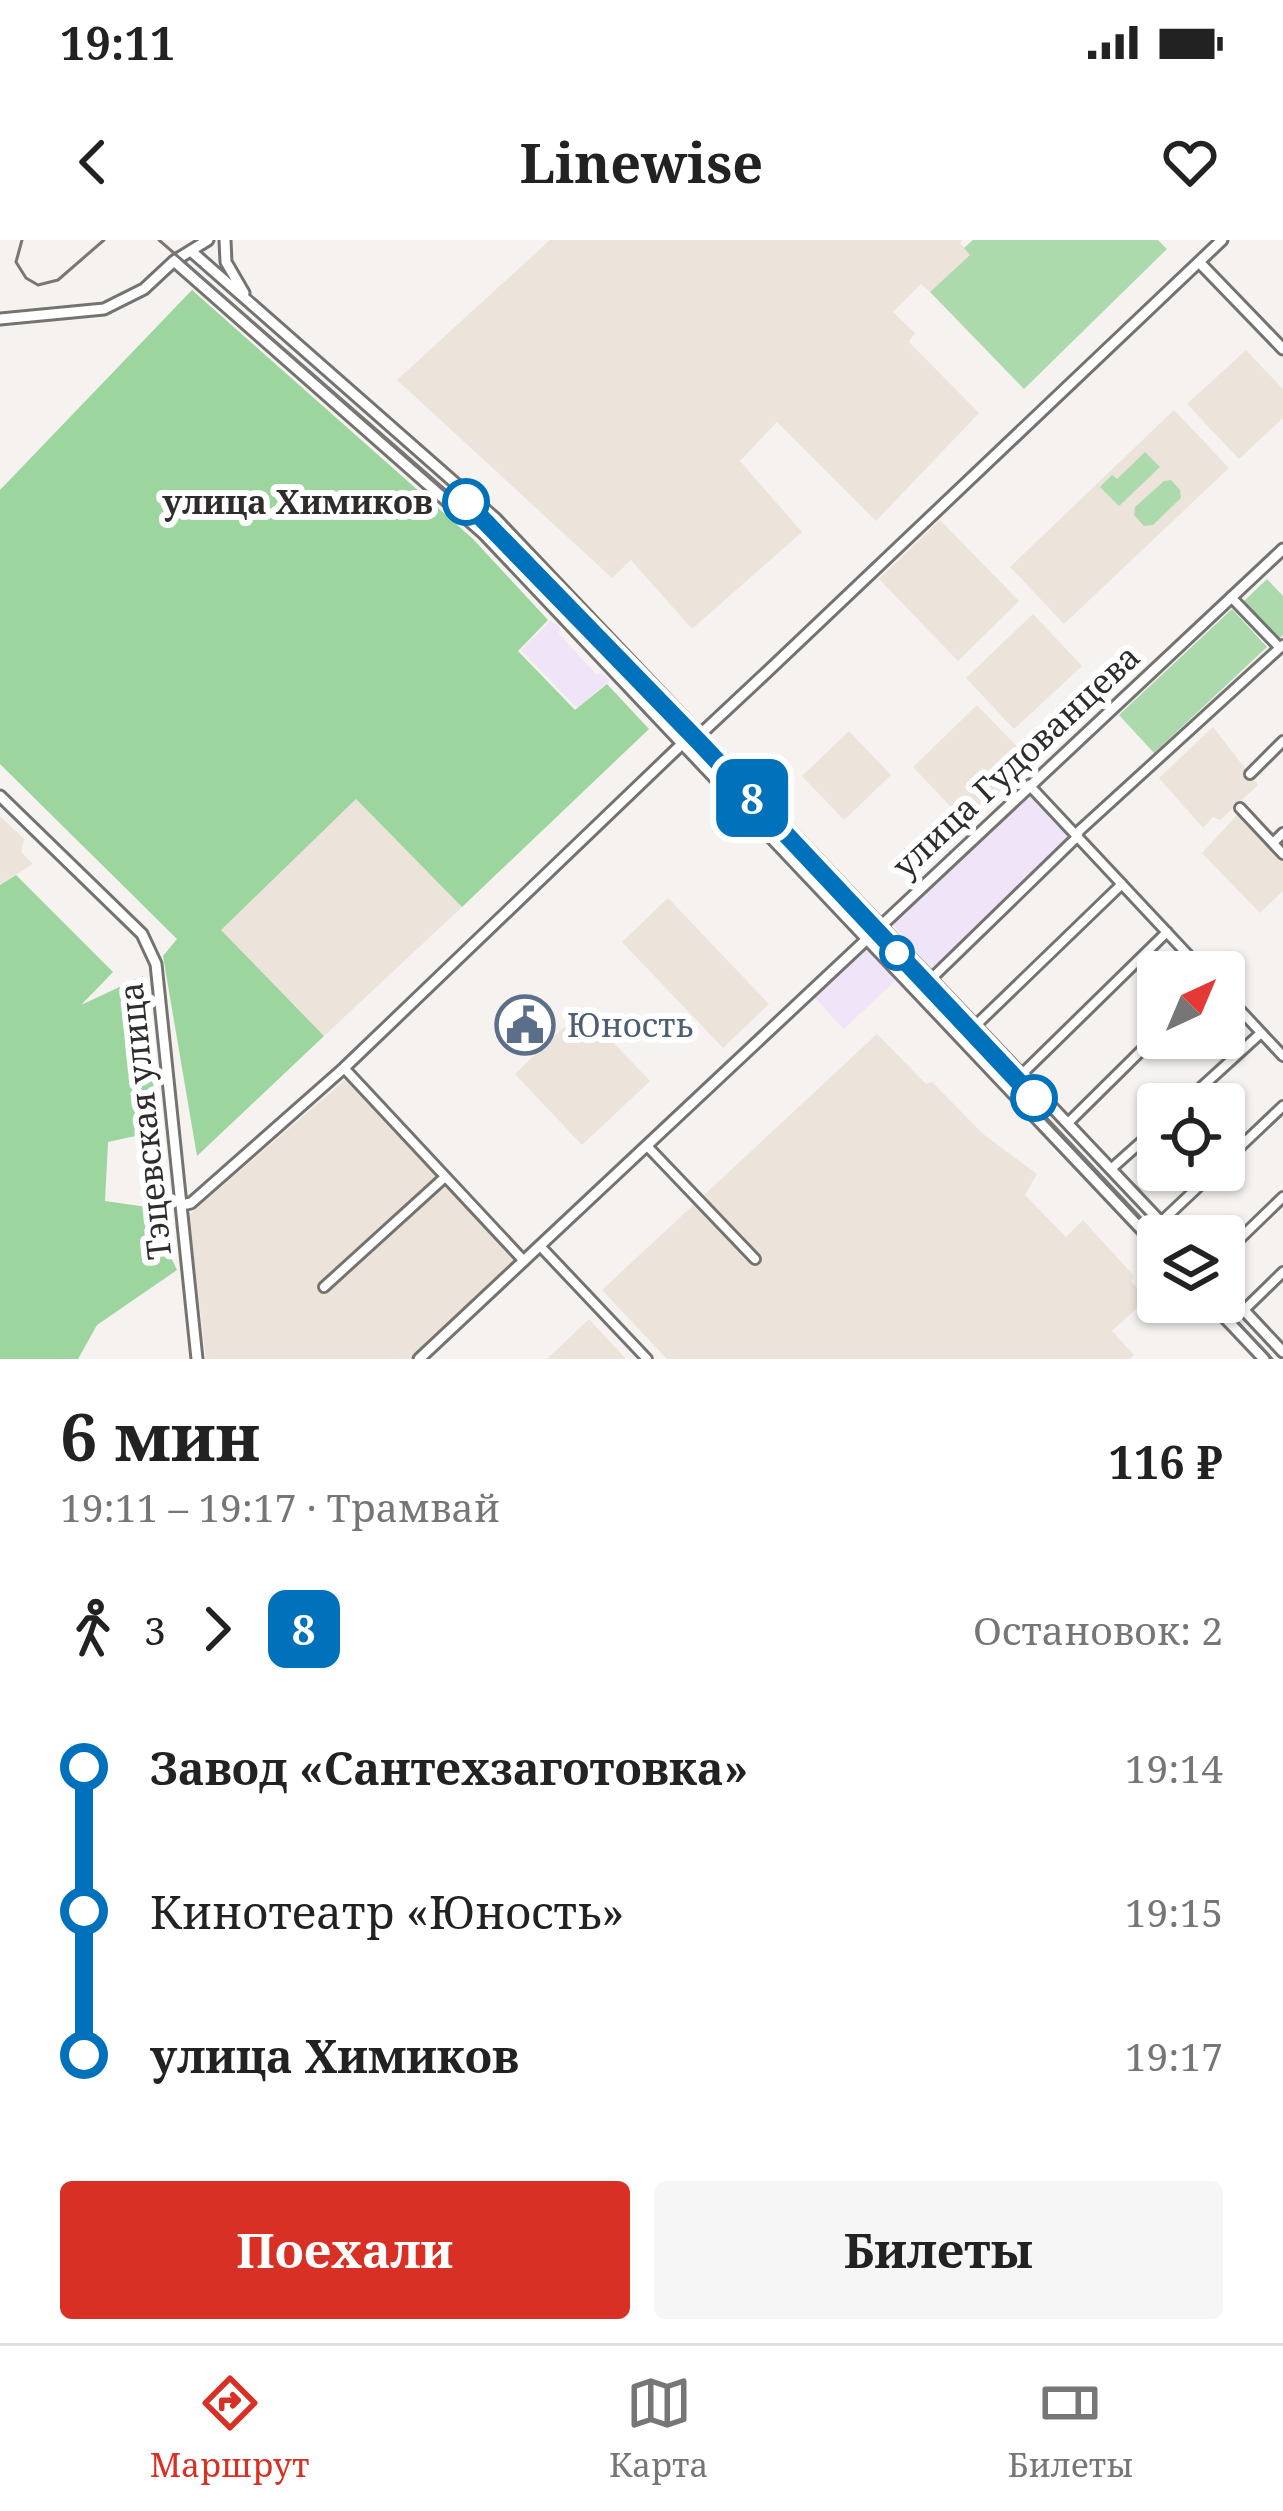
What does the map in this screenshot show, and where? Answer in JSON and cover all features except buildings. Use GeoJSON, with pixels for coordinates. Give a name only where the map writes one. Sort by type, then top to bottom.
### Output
{"type":"FeatureCollection","features":[{"type":"Feature","properties":{"kind":"main road"},"geometry":{"type":"LineString","coordinates":[[0,319],[104,308],[144,289],[174,261],[208,240]]}},
{"type":"Feature","properties":{"kind":"main road"},"geometry":{"type":"LineString","coordinates":[[225,240],[229,271],[254,307]]}},
{"type":"Feature","properties":{"kind":"main road"},"geometry":{"type":"LineString","coordinates":[[182,1204],[190,1203],[344,1068],[683,743],[700,734],[1222,240]]}},
{"type":"Feature","properties":{"kind":"main road"},"geometry":{"type":"LineString","coordinates":[[191,251],[496,519],[1155,1215]]}},
{"type":"Feature","properties":{"kind":"main road"},"geometry":{"type":"LineString","coordinates":[[174,261],[483,533],[1137,1225]]}},
{"type":"Feature","properties":{"kind":"main road"},"geometry":{"type":"LineString","coordinates":[[1199,262],[1283,349]]}},
{"type":"Feature","properties":{"kind":"main road"},"geometry":{"type":"LineString","coordinates":[[483,533],[496,519]]}},
{"type":"Feature","properties":{"kind":"main road","name":"улица Гудованцева"},"geometry":{"type":"LineString","coordinates":[[419,1359],[1283,549]]}},
{"type":"Feature","properties":{"kind":"main road","name":"Тэцевская улица"},"geometry":{"type":"LineString","coordinates":[[0,796],[142,934],[156,964],[197,1359]]}},
{"type":"Feature","properties":{"kind":"main road"},"geometry":{"type":"LineString","coordinates":[[1067,1150],[1081,1137]]}},
{"type":"Feature","properties":{"kind":"main road"},"geometry":{"type":"LineString","coordinates":[[1245,1311],[1283,1352]]}},
{"type":"Feature","properties":{"kind":"main road"},"geometry":{"type":"LineString","coordinates":[[1230,1323],[1264,1359]]}},
{"type":"Feature","properties":{"kind":"street"},"geometry":{"type":"LineString","coordinates":[[932,978],[1078,831],[1282,648],[1231,597]]}},
{"type":"Feature","properties":{"kind":"street"},"geometry":{"type":"LineString","coordinates":[[1250,774],[1283,741]]}},
{"type":"Feature","properties":{"kind":"street"},"geometry":{"type":"LineString","coordinates":[[1029,785],[1185,951]]}},
{"type":"Feature","properties":{"kind":"street"},"geometry":{"type":"LineString","coordinates":[[1240,808],[1283,854]]}},
{"type":"Feature","properties":{"kind":"street"},"geometry":{"type":"LineString","coordinates":[[1273,843],[1283,833]]}},
{"type":"Feature","properties":{"kind":"street"},"geometry":{"type":"LineString","coordinates":[[976,1025],[1122,884]]}},
{"type":"Feature","properties":{"kind":"street"},"geometry":{"type":"LineString","coordinates":[[1022,1074],[1167,932]]}},
{"type":"Feature","properties":{"kind":"street"},"geometry":{"type":"LineString","coordinates":[[1245,1015],[1283,1056]]}},
{"type":"Feature","properties":{"kind":"street"},"geometry":{"type":"LineString","coordinates":[[1206,1083],[1262,1033]]}},
{"type":"Feature","properties":{"kind":"street"},"geometry":{"type":"LineString","coordinates":[[1068,1123],[1137,1055]]}},
{"type":"Feature","properties":{"kind":"street"},"geometry":{"type":"LineString","coordinates":[[344,1068],[524,1261]]}},
{"type":"Feature","properties":{"kind":"street"},"geometry":{"type":"LineString","coordinates":[[1245,1142],[1283,1106]]}},
{"type":"Feature","properties":{"kind":"street"},"geometry":{"type":"LineString","coordinates":[[1112,1169],[1137,1146]]}},
{"type":"Feature","properties":{"kind":"street"},"geometry":{"type":"LineString","coordinates":[[648,1147],[755,1259]]}},
{"type":"Feature","properties":{"kind":"street"},"geometry":{"type":"LineString","coordinates":[[324,1287],[445,1177]]}},
{"type":"Feature","properties":{"kind":"street"},"geometry":{"type":"LineString","coordinates":[[1168,1215],[1194,1191]]}},
{"type":"Feature","properties":{"kind":"street"},"geometry":{"type":"LineString","coordinates":[[1245,1234],[1283,1198]]}},
{"type":"Feature","properties":{"kind":"street"},"geometry":{"type":"LineString","coordinates":[[540,1246],[647,1359]]}},
{"type":"Feature","properties":{"kind":"street"},"geometry":{"type":"LineString","coordinates":[[1245,1309],[1283,1272]]}},
{"type":"Feature","properties":{"kind":"shaded area"},"geometry":{"type":"Polygon","coordinates":[[[550,240],[962,240],[971,255],[930,292],[921,284],[893,312],[915,333],[909,342],[979,413],[876,521],[777,422],[740,461],[802,532],[692,629],[631,560],[612,578],[397,380],[550,240]]]}},
{"type":"Feature","properties":{"kind":"shaded area"},"geometry":{"type":"Polygon","coordinates":[[[1246,350],[1283,389],[1283,418],[1239,459],[1187,404],[1246,350]]]}},
{"type":"Feature","properties":{"kind":"shaded area"},"geometry":{"type":"Polygon","coordinates":[[[1174,410],[1229,468],[1064,624],[1010,567],[1174,410]]]}},
{"type":"Feature","properties":{"kind":"shaded area"},"geometry":{"type":"Polygon","coordinates":[[[940,520],[1019,601],[958,661],[879,579],[940,520]]]}},
{"type":"Feature","properties":{"kind":"shaded area"},"geometry":{"type":"Polygon","coordinates":[[[1033,614],[1082,666],[1014,729],[966,678],[1033,614]]]}},
{"type":"Feature","properties":{"kind":"shaded area"},"geometry":{"type":"Polygon","coordinates":[[[550,621],[560,626],[559,634],[596,674],[603,673],[609,681],[577,708],[521,650],[550,621]]]}},
{"type":"Feature","properties":{"kind":"shaded area"},"geometry":{"type":"Polygon","coordinates":[[[977,705],[1033,763],[968,825],[913,767],[977,705]]]}},
{"type":"Feature","properties":{"kind":"shaded area"},"geometry":{"type":"Polygon","coordinates":[[[1213,727],[1258,785],[1220,820],[1213,817],[1203,828],[1159,778],[1213,727]]]}},
{"type":"Feature","properties":{"kind":"shaded area"},"geometry":{"type":"Polygon","coordinates":[[[849,731],[891,775],[844,820],[802,776],[849,731]]]}},
{"type":"Feature","properties":{"kind":"shaded area"},"geometry":{"type":"Polygon","coordinates":[[[1032,792],[1073,837],[931,968],[891,922],[1032,792]]]}},
{"type":"Feature","properties":{"kind":"shaded area"},"geometry":{"type":"Polygon","coordinates":[[[356,799],[462,907],[324,1036],[220,930],[356,799]]]}},
{"type":"Feature","properties":{"kind":"shaded area"},"geometry":{"type":"Polygon","coordinates":[[[1239,813],[1283,861],[1283,891],[1260,913],[1202,853],[1239,813]]]}},
{"type":"Feature","properties":{"kind":"shaded area"},"geometry":{"type":"Polygon","coordinates":[[[0,816],[24,839],[21,852],[33,864],[0,884],[0,816]]]}},
{"type":"Feature","properties":{"kind":"shaded area"},"geometry":{"type":"Polygon","coordinates":[[[668,898],[769,1004],[723,1048],[622,942],[668,898]]]}},
{"type":"Feature","properties":{"kind":"shaded area"},"geometry":{"type":"Polygon","coordinates":[[[867,947],[897,979],[844,1029],[814,997],[867,947]]]}},
{"type":"Feature","properties":{"kind":"shaded area"},"geometry":{"type":"Polygon","coordinates":[[[582,1010],[650,1081],[582,1145],[515,1074],[582,1010]]]}},
{"type":"Feature","properties":{"kind":"shaded area"},"geometry":{"type":"Polygon","coordinates":[[[877,1034],[983,1134],[1037,1174],[1025,1195],[1066,1237],[1083,1220],[1134,1276],[1137,1308],[1112,1331],[1134,1355],[1130,1359],[667,1359],[602,1290],[877,1034]]]}},
{"type":"Feature","properties":{"kind":"shaded area"},"geometry":{"type":"Polygon","coordinates":[[[346,1079],[517,1263],[412,1359],[206,1359],[189,1215],[346,1079]]]}},
{"type":"Feature","properties":{"kind":"shaded area"},"geometry":{"type":"Polygon","coordinates":[[[589,1319],[626,1359],[547,1359],[589,1319]]]}},
{"type":"Feature","properties":{"kind":"green space"},"geometry":{"type":"Polygon","coordinates":[[[973,240],[1158,240],[1167,249],[1024,389],[930,292],[970,255],[964,248],[973,240]]]}},
{"type":"Feature","properties":{"kind":"green space"},"geometry":{"type":"Polygon","coordinates":[[[192,290],[473,539],[548,620],[518,651],[575,710],[607,684],[649,729],[462,907],[356,799],[221,930],[324,1036],[197,1156],[163,956],[177,939],[0,764],[0,490],[192,290]]]}},
{"type":"Feature","properties":{"kind":"green space"},"geometry":{"type":"Polygon","coordinates":[[[1145,452],[1160,467],[1119,506],[1100,487],[1112,475],[1117,479],[1145,452]]]}},
{"type":"Feature","properties":{"kind":"green space"},"geometry":{"type":"Polygon","coordinates":[[[1171,480],[1181,498],[1153,525],[1144,526],[1134,515],[1135,507],[1171,480]]]}},
{"type":"Feature","properties":{"kind":"green space"},"geometry":{"type":"Polygon","coordinates":[[[1267,579],[1283,596],[1283,635],[1279,639],[1244,601],[1267,579]]]}},
{"type":"Feature","properties":{"kind":"green space"},"geometry":{"type":"Polygon","coordinates":[[[1232,609],[1267,647],[1154,753],[1119,715],[1232,609]]]}},
{"type":"Feature","properties":{"kind":"green space"},"geometry":{"type":"Polygon","coordinates":[[[16,875],[113,972],[81,1005],[143,976],[158,1131],[108,1142],[105,1201],[147,1207],[177,1270],[97,1325],[78,1359],[0,1359],[0,885],[16,875]]]}},
{"type":"Feature","properties":{"kind":"tram line"},"geometry":{"type":"LineString","coordinates":[[22,240],[16,262],[26,278],[38,285],[58,280],[104,240]]}},
{"type":"Feature","properties":{"kind":"tram line"},"geometry":{"type":"LineString","coordinates":[[159,240],[488,527],[1138,1215]]}},
{"type":"Feature","properties":{"kind":"tram line","name":"8"},"geometry":{"type":"LineString","coordinates":[[466,502],[1034,1098]]}},
{"type":"Feature","properties":{"kind":"tram line"},"geometry":{"type":"LineString","coordinates":[[1239,1323],[1272,1359]]}},
{"type":"Feature","properties":{"kind":"place","name":"улица Химиков"},"geometry":{"type":"Point","coordinates":[466,502]}},
{"type":"Feature","properties":{"kind":"place","name":"Юность"},"geometry":{"type":"Point","coordinates":[525,1025]}}]}
